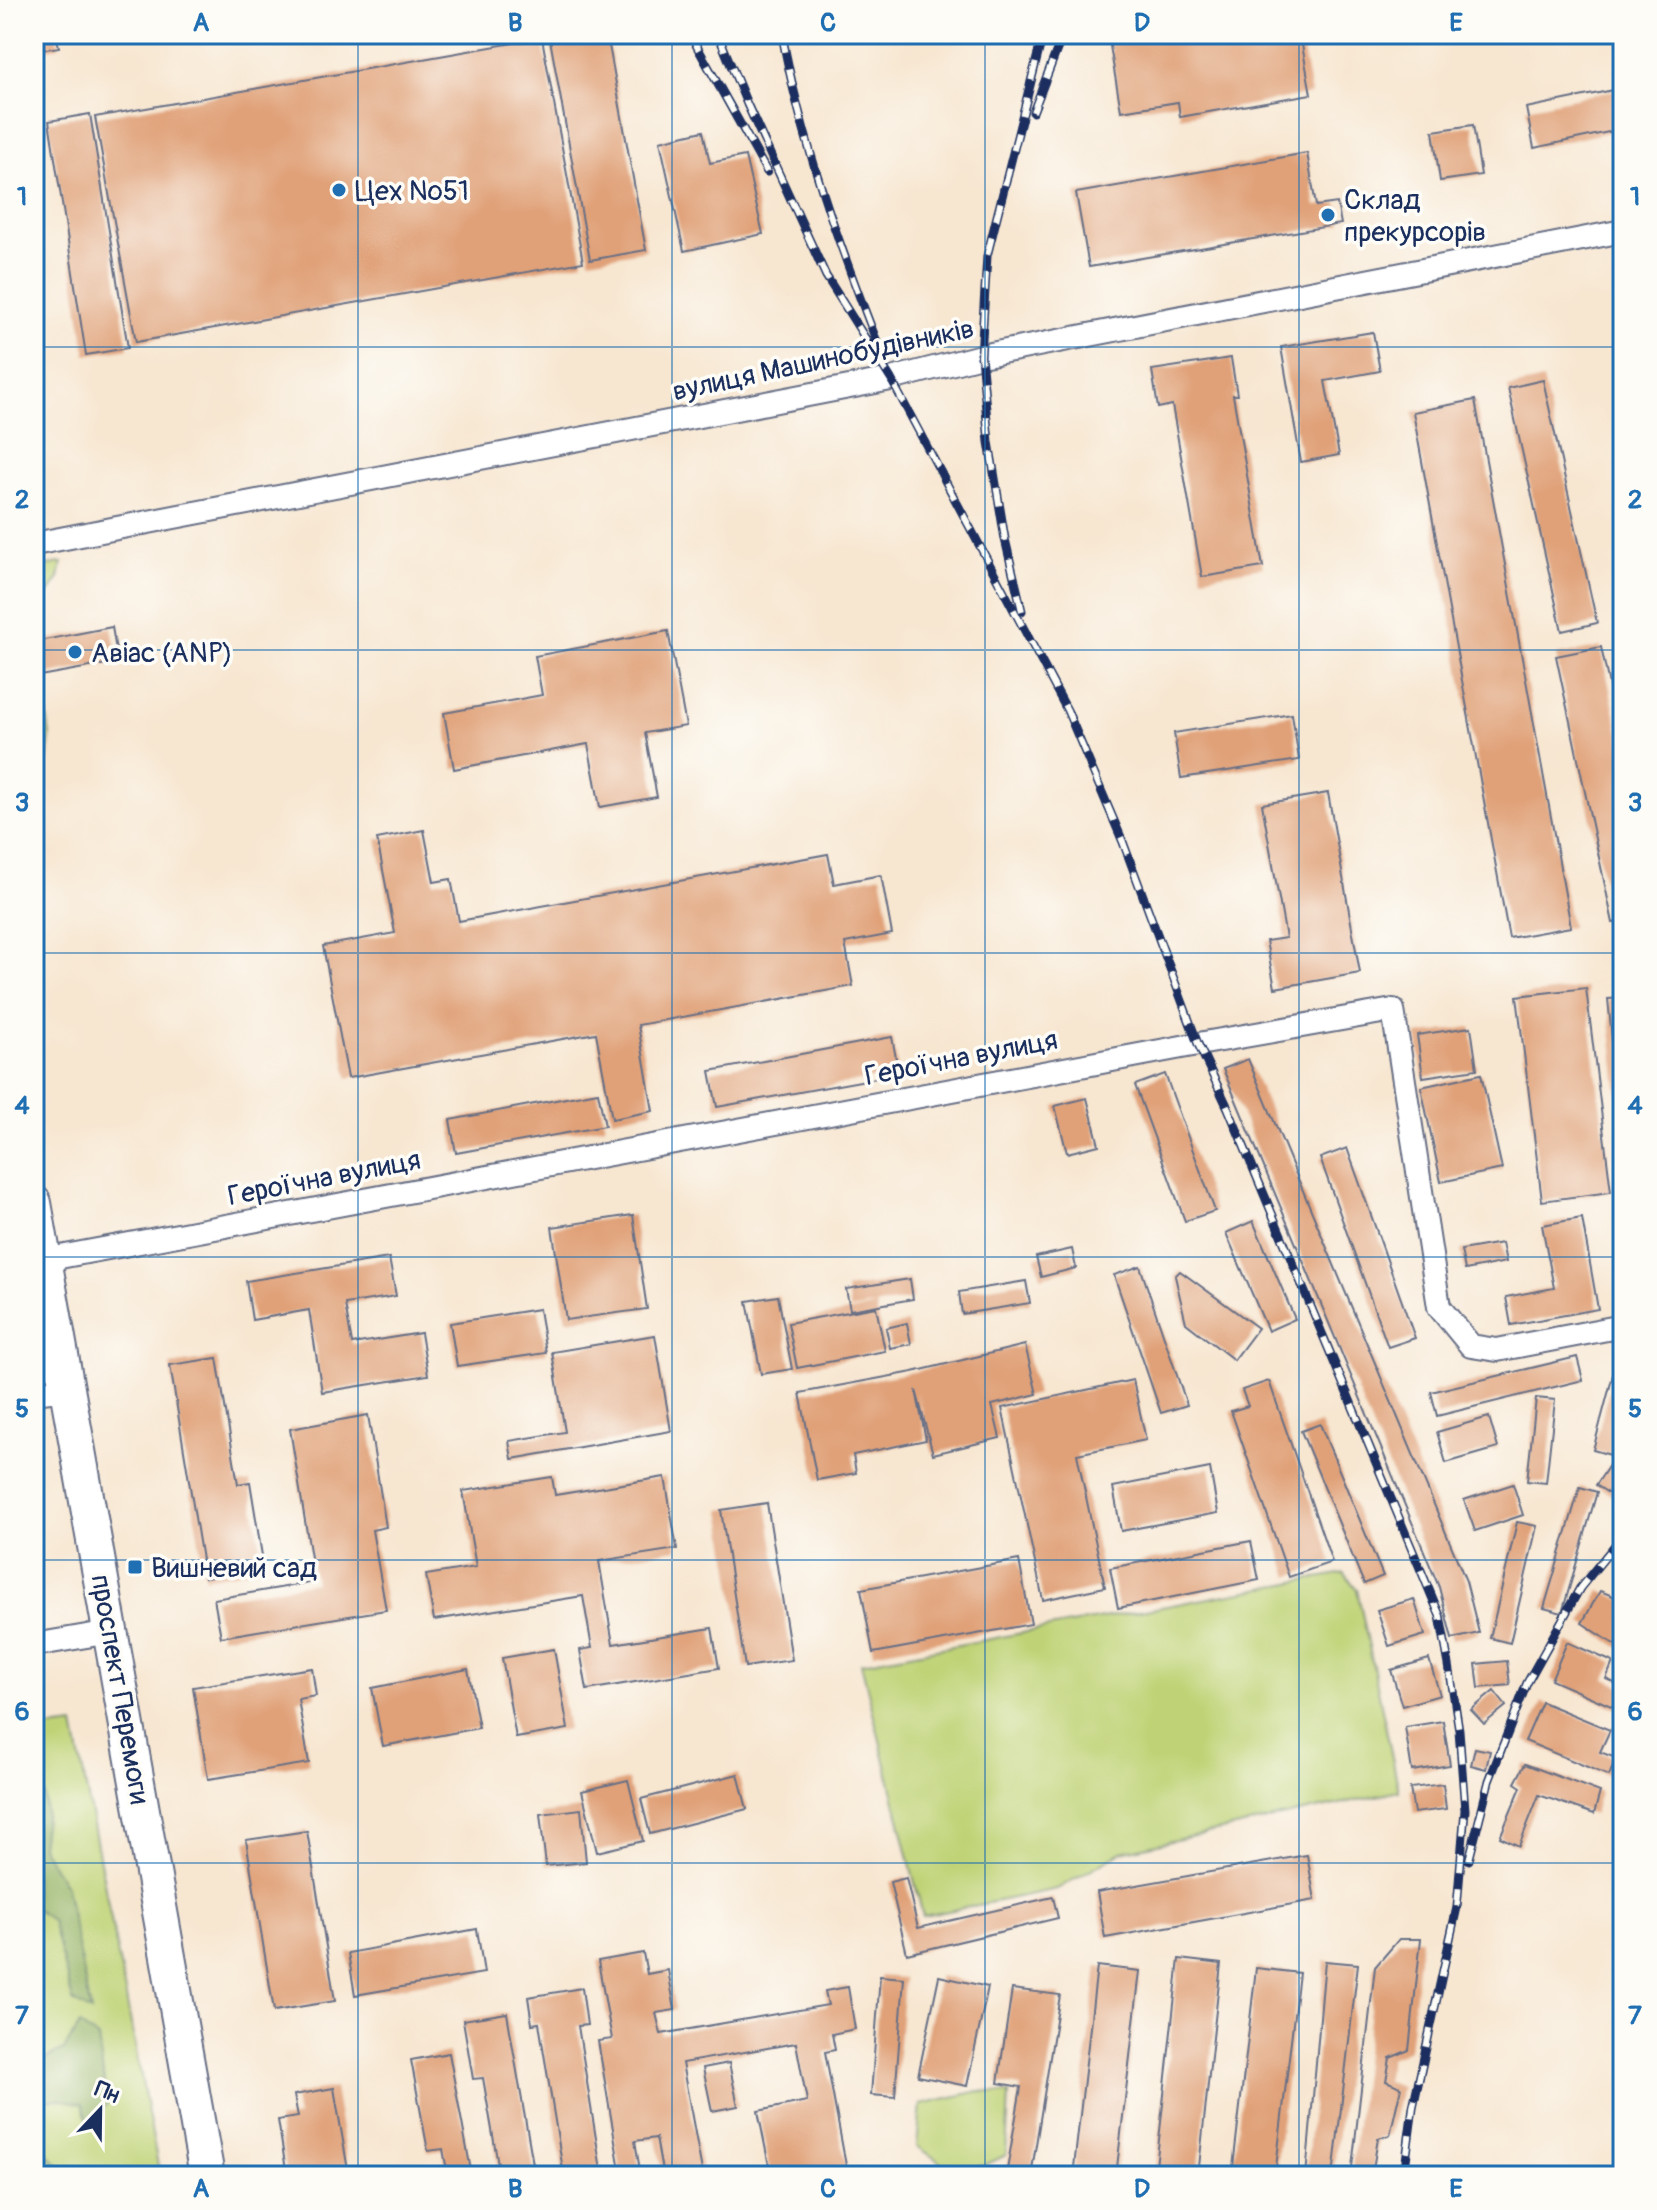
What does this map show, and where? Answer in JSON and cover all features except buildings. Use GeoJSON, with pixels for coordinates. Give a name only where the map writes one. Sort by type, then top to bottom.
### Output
{"type":"FeatureCollection","features":[{"type":"Feature","properties":{"kind":"main road","name":"проспект Перемоги"},"geometry":{"type":"LineString","coordinates":[[34,1203],[44,1260],[50,1391],[110,1632],[207,2176]]}},
{"type":"Feature","properties":{"kind":"street","name":"вулиця Машинобудівників"},"geometry":{"type":"LineString","coordinates":[[34,544],[891,379],[981,356],[1623,231]]}},
{"type":"Feature","properties":{"kind":"street","name":"Героїчна вулиця"},"geometry":{"type":"LineString","coordinates":[[44,1260],[1141,1054],[1393,1010],[1439,1307],[1471,1346],[1497,1350],[1623,1326]]}},
{"type":"Feature","properties":{"kind":"street"},"geometry":{"type":"LineString","coordinates":[[34,1645],[110,1632]]}},
{"type":"Feature","properties":{"kind":"green space"},"geometry":{"type":"Polygon","coordinates":[[[62,563],[59,578],[34,615],[34,567],[62,563]]]}},
{"type":"Feature","properties":{"kind":"green space"},"geometry":{"type":"Polygon","coordinates":[[[41,676],[50,736],[47,759],[34,753],[34,677],[41,676]]]}},
{"type":"Feature","properties":{"kind":"green space"},"geometry":{"type":"Polygon","coordinates":[[[1344,1573],[1357,1589],[1399,1791],[1121,1852],[1057,1889],[923,1916],[861,1663],[1344,1573]]]}},
{"type":"Feature","properties":{"kind":"green space"},"geometry":{"type":"Polygon","coordinates":[[[34,1720],[46,1811],[41,1846],[66,1887],[91,2012],[73,2001],[52,1921],[34,1908],[34,1720]]]}},
{"type":"Feature","properties":{"kind":"green space"},"geometry":{"type":"Polygon","coordinates":[[[74,1725],[160,2176],[34,2176],[34,1730],[74,1725]]]}},
{"type":"Feature","properties":{"kind":"green space"},"geometry":{"type":"Polygon","coordinates":[[[79,2025],[98,2038],[107,2104],[89,2124],[83,2104],[60,2099],[34,2101],[34,2073],[41,2061],[64,2050],[79,2025]]]}},
{"type":"Feature","properties":{"kind":"green space"},"geometry":{"type":"Polygon","coordinates":[[[979,2091],[1009,2094],[1006,2155],[983,2166],[949,2168],[917,2146],[921,2104],[979,2091]]]}},
{"type":"Feature","properties":{"kind":"green space"},"geometry":{"type":"Polygon","coordinates":[[[34,2141],[66,2172],[66,2176],[34,2176],[34,2141]]]}},
{"type":"Feature","properties":{"kind":"railway"},"geometry":{"type":"LineString","coordinates":[[690,34],[767,172]]}},
{"type":"Feature","properties":{"kind":"railway"},"geometry":{"type":"LineString","coordinates":[[718,34],[826,276],[891,379],[1067,710],[1123,842],[1198,1044],[1228,1108],[1440,1616],[1459,1730],[1465,1810],[1457,1907],[1413,2107],[1404,2176]]}},
{"type":"Feature","properties":{"kind":"railway"},"geometry":{"type":"LineString","coordinates":[[782,34],[799,113],[822,190],[877,342]]}},
{"type":"Feature","properties":{"kind":"railway"},"geometry":{"type":"LineString","coordinates":[[1022,611],[1005,539],[989,442],[981,356],[987,256],[1043,34]]}},
{"type":"Feature","properties":{"kind":"railway"},"geometry":{"type":"LineString","coordinates":[[1033,112],[1063,34]]}},
{"type":"Feature","properties":{"kind":"railway"},"geometry":{"type":"LineString","coordinates":[[1469,1860],[1489,1781],[1527,1683],[1580,1588],[1623,1535]]}},
{"type":"Feature","properties":{"kind":"place","name":"Цех №51"},"geometry":{"type":"Point","coordinates":[339,190]}},
{"type":"Feature","properties":{"kind":"place","name":"Склад прекурсорів"},"geometry":{"type":"Point","coordinates":[1328,215]}},
{"type":"Feature","properties":{"kind":"place","name":"Авіас (ANP)"},"geometry":{"type":"Point","coordinates":[75,652]}},
{"type":"Feature","properties":{"kind":"place","name":"Вишневий сад"},"geometry":{"type":"Point","coordinates":[135,1567]}}]}
